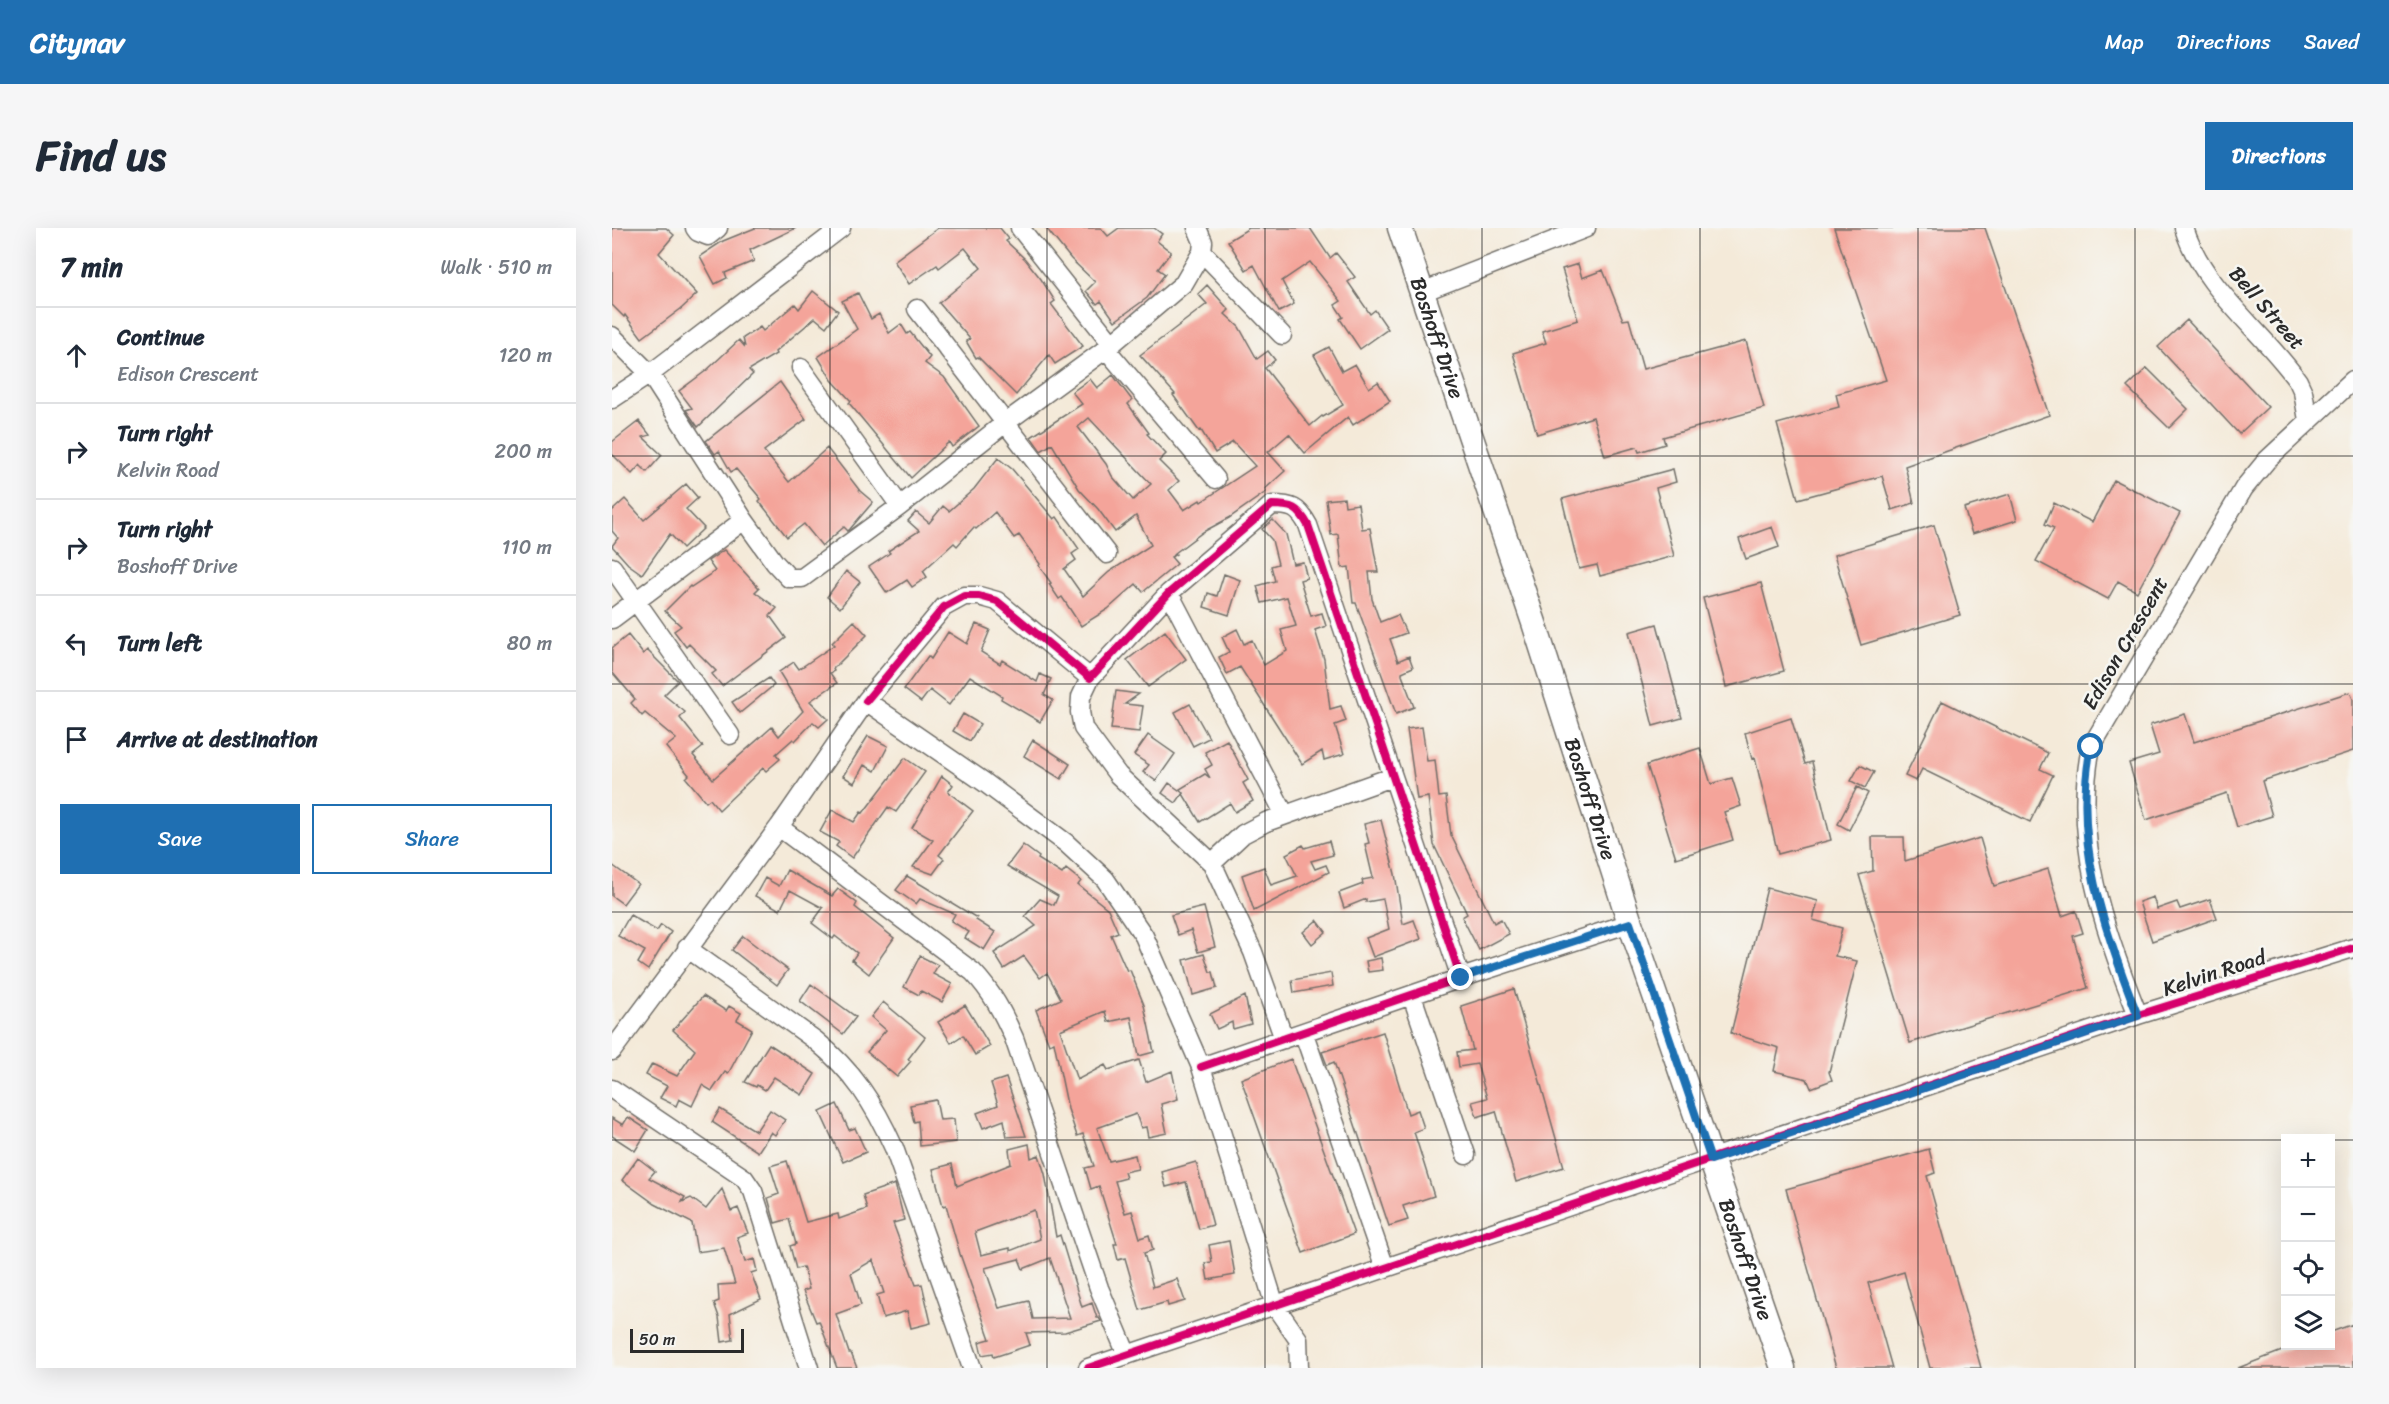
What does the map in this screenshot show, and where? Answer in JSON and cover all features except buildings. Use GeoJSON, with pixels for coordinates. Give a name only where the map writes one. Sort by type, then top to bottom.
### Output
{"type":"FeatureCollection","features":[{"type":"Feature","properties":{"kind":"main road","name":"Boshoff Drive"},"geometry":{"type":"LineString","coordinates":[[1400,228],[1534,623],[1630,923],[1783,1368]]}},
{"type":"Feature","properties":{"kind":"street"},"geometry":{"type":"LineString","coordinates":[[695,228],[698,232],[708,236],[718,228]]}},
{"type":"Feature","properties":{"kind":"street"},"geometry":{"type":"LineString","coordinates":[[612,399],[650,374],[841,228]]}},
{"type":"Feature","properties":{"kind":"street"},"geometry":{"type":"LineString","coordinates":[[1020,228],[1109,346],[1216,479]]}},
{"type":"Feature","properties":{"kind":"street"},"geometry":{"type":"LineString","coordinates":[[612,336],[650,374],[744,520],[780,569],[789,578],[802,578],[1109,346],[1184,283],[1202,252],[1203,242],[1197,228]]}},
{"type":"Feature","properties":{"kind":"street"},"geometry":{"type":"LineString","coordinates":[[1422,292],[1586,228]]}},
{"type":"Feature","properties":{"kind":"street","name":"Bell Street"},"geometry":{"type":"LineString","coordinates":[[2184,228],[2190,248],[2215,284],[2298,381],[2303,392],[2308,420]]}},
{"type":"Feature","properties":{"kind":"street"},"geometry":{"type":"LineString","coordinates":[[1202,252],[1282,334]]}},
{"type":"Feature","properties":{"kind":"street"},"geometry":{"type":"LineString","coordinates":[[917,309],[1107,554]]}},
{"type":"Feature","properties":{"kind":"street"},"geometry":{"type":"LineString","coordinates":[[801,368],[900,506]]}},
{"type":"Feature","properties":{"kind":"street","name":"Edison Crescent"},"geometry":{"type":"LineString","coordinates":[[2138,1016],[2096,899],[2086,840],[2085,787],[2091,747],[2244,488],[2267,460],[2353,380]]}},
{"type":"Feature","properties":{"kind":"street"},"geometry":{"type":"LineString","coordinates":[[1284,1039],[1253,952],[1212,863],[1118,776],[1083,728],[1080,712],[1081,697],[1090,678],[1169,593],[1272,505],[1287,505],[1301,512],[1308,525],[1461,978]]}},
{"type":"Feature","properties":{"kind":"street"},"geometry":{"type":"LineString","coordinates":[[612,619],[744,520]]}},
{"type":"Feature","properties":{"kind":"street"},"geometry":{"type":"LineString","coordinates":[[612,567],[634,602],[730,735]]}},
{"type":"Feature","properties":{"kind":"street"},"geometry":{"type":"LineString","coordinates":[[1169,593],[1285,815]]}},
{"type":"Feature","properties":{"kind":"street"},"geometry":{"type":"LineString","coordinates":[[612,1051],[779,827],[866,701],[944,607],[964,596],[979,596],[997,601],[1090,678]]}},
{"type":"Feature","properties":{"kind":"street"},"geometry":{"type":"LineString","coordinates":[[866,701],[984,782],[1066,843],[1105,879],[1144,936],[1200,1067],[1275,1306],[1298,1339],[1299,1368]]}},
{"type":"Feature","properties":{"kind":"street"},"geometry":{"type":"LineString","coordinates":[[1212,863],[1243,834],[1285,815],[1392,777]]}},
{"type":"Feature","properties":{"kind":"street"},"geometry":{"type":"LineString","coordinates":[[779,827],[973,972],[993,995],[1014,1038],[1099,1288],[1126,1355]]}},
{"type":"Feature","properties":{"kind":"street"},"geometry":{"type":"LineString","coordinates":[[1200,1067],[1630,923]]}},
{"type":"Feature","properties":{"kind":"street"},"geometry":{"type":"LineString","coordinates":[[687,948],[815,1040],[830,1052],[862,1087],[879,1114],[894,1148],[972,1368]]}},
{"type":"Feature","properties":{"kind":"street","name":"Kelvin Road"},"geometry":{"type":"LineString","coordinates":[[1088,1368],[2138,1016],[2353,948]]}},
{"type":"Feature","properties":{"kind":"street"},"geometry":{"type":"LineString","coordinates":[[1412,996],[1466,1155]]}},
{"type":"Feature","properties":{"kind":"street"},"geometry":{"type":"LineString","coordinates":[[1304,1034],[1385,1268]]}},
{"type":"Feature","properties":{"kind":"street"},"geometry":{"type":"LineString","coordinates":[[612,1089],[744,1178],[753,1191],[809,1368]]}},
{"type":"Feature","properties":{"kind":"cycle path"},"geometry":{"type":"LineString","coordinates":[[866,701],[944,607],[964,596],[979,596],[997,601],[1090,678],[1169,593],[1272,505],[1294,508],[1301,514],[1308,525],[1461,978],[1201,1067]]}},
{"type":"Feature","properties":{"kind":"cycle path"},"geometry":{"type":"LineString","coordinates":[[1088,1368],[2138,1015],[2353,948]]}},
{"type":"Feature","properties":{"kind":"route"},"geometry":{"type":"LineString","coordinates":[[1461,978],[1630,923],[1711,1160],[2138,1016],[2096,899],[2086,840],[2085,787],[2091,747]]}}]}
